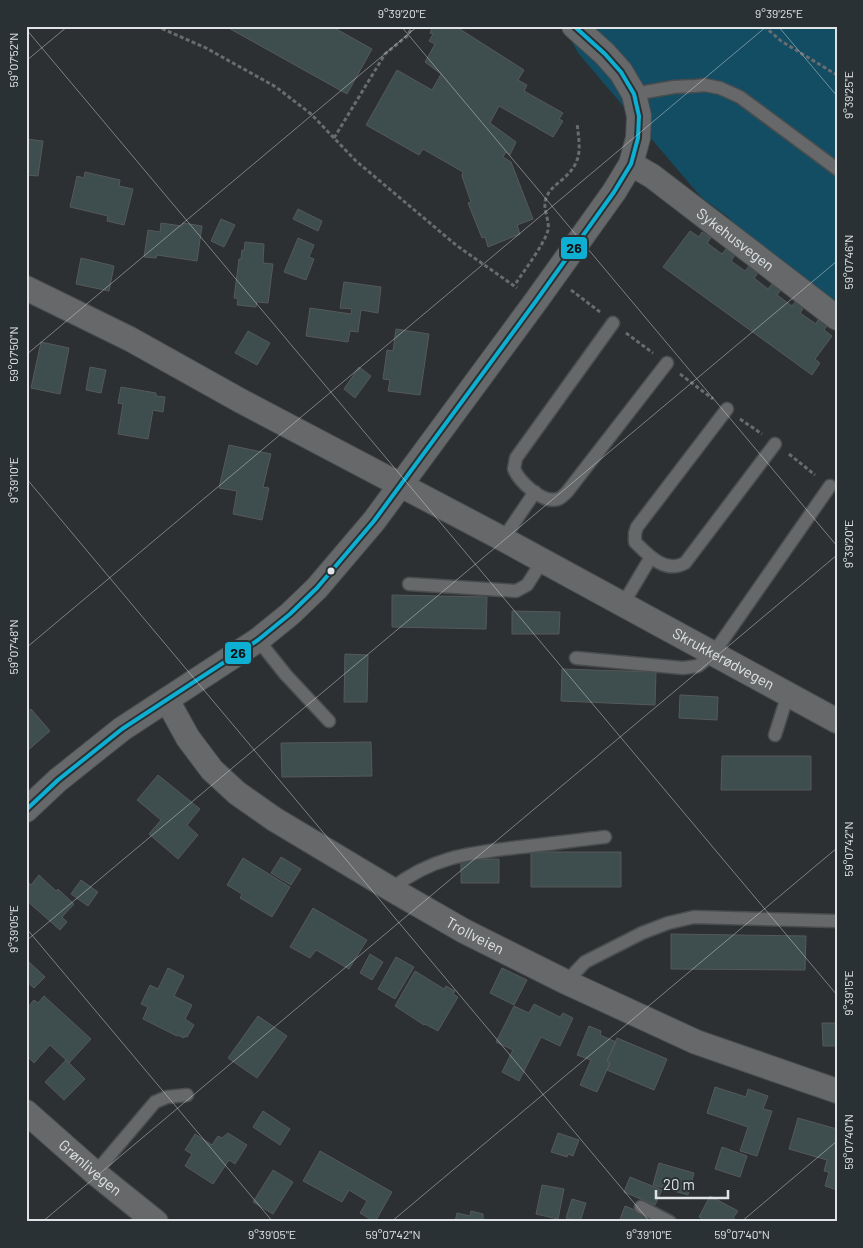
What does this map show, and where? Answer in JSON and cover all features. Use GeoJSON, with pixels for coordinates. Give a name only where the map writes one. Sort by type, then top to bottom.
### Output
{"type":"FeatureCollection","features":[{"type":"Feature","properties":{"kind":"street"},"geometry":{"type":"LineString","coordinates":[[26,810],[89,754],[122,729],[258,640],[290,614],[317,588],[374,521],[614,192],[631,164],[638,138],[639,116],[634,94],[621,72],[574,26]]}},
{"type":"Feature","properties":{"kind":"street","name":"Sykehusvegen"},"geometry":{"type":"LineString","coordinates":[[631,164],[652,176],[837,318]]}},
{"type":"Feature","properties":{"kind":"street","name":"Skrukkerødvegen"},"geometry":{"type":"LineString","coordinates":[[26,288],[130,339],[250,406],[503,538],[837,721]]}},
{"type":"Feature","properties":{"kind":"street","name":"Trollveien"},"geometry":{"type":"LineString","coordinates":[[167,700],[188,738],[212,770],[237,794],[274,819],[391,889],[464,931],[566,982],[696,1042],[837,1090]]}},
{"type":"Feature","properties":{"kind":"street","name":"Grønlivegen"},"geometry":{"type":"LineString","coordinates":[[26,1112],[95,1173],[156,1222]]}},
{"type":"Feature","properties":{"kind":"lane"},"geometry":{"type":"LineString","coordinates":[[634,94],[705,84],[720,88],[740,97],[837,169]]}},
{"type":"Feature","properties":{"kind":"lane"},"geometry":{"type":"LineString","coordinates":[[613,323],[516,458],[514,469],[524,484],[547,499],[558,499],[567,492],[667,364]]}},
{"type":"Feature","properties":{"kind":"lane"},"geometry":{"type":"LineString","coordinates":[[727,409],[637,527],[634,533],[635,542],[651,557],[671,567],[685,563],[775,444]]}},
{"type":"Feature","properties":{"kind":"lane"},"geometry":{"type":"LineString","coordinates":[[576,658],[683,668],[698,666],[713,654],[830,486]]}},
{"type":"Feature","properties":{"kind":"lane"},"geometry":{"type":"LineString","coordinates":[[503,538],[535,492]]}},
{"type":"Feature","properties":{"kind":"lane"},"geometry":{"type":"LineString","coordinates":[[623,604],[651,557]]}},
{"type":"Feature","properties":{"kind":"lane"},"geometry":{"type":"LineString","coordinates":[[408,584],[516,590],[527,584],[543,560]]}},
{"type":"Feature","properties":{"kind":"lane"},"geometry":{"type":"LineString","coordinates":[[258,640],[286,675],[329,721]]}},
{"type":"Feature","properties":{"kind":"lane"},"geometry":{"type":"LineString","coordinates":[[775,736],[788,694]]}},
{"type":"Feature","properties":{"kind":"lane"},"geometry":{"type":"LineString","coordinates":[[391,889],[406,877],[439,861],[472,852],[605,837]]}},
{"type":"Feature","properties":{"kind":"lane"},"geometry":{"type":"LineString","coordinates":[[566,982],[585,962],[642,933],[694,917],[836,921]]}},
{"type":"Feature","properties":{"kind":"lane"},"geometry":{"type":"LineString","coordinates":[[95,1173],[154,1102],[167,1097],[187,1096]]}},
{"type":"Feature","properties":{"kind":"lane"},"geometry":{"type":"LineString","coordinates":[[642,1207],[670,1222]]}},
{"type":"Feature","properties":{"kind":"path"},"geometry":{"type":"LineString","coordinates":[[156,26],[206,48],[276,87],[310,114],[356,161],[456,246],[536,301]]}},
{"type":"Feature","properties":{"kind":"path"},"geometry":{"type":"LineString","coordinates":[[334,138],[385,54],[407,36],[413,26]]}},
{"type":"Feature","properties":{"kind":"path"},"geometry":{"type":"LineString","coordinates":[[764,26],[781,41],[837,75]]}},
{"type":"Feature","properties":{"kind":"path"},"geometry":{"type":"LineString","coordinates":[[515,286],[548,232],[549,222],[545,205],[546,197],[576,164],[580,147],[577,123]]}},
{"type":"Feature","properties":{"kind":"shaded area"},"geometry":{"type":"Polygon","coordinates":[[[564,26],[837,26],[837,304],[755,248],[728,217],[701,197],[578,53],[564,26]]]}},
{"type":"Feature","properties":{"kind":"building"},"geometry":{"type":"Polygon","coordinates":[[[225,26],[331,26],[372,49],[347,94],[225,26]]]}},
{"type":"Feature","properties":{"kind":"building"},"geometry":{"type":"Polygon","coordinates":[[[433,26],[455,26],[524,70],[518,80],[527,85],[524,91],[563,113],[559,119],[563,121],[553,137],[499,106],[490,123],[516,142],[510,155],[506,152],[503,157],[511,162],[533,219],[517,225],[520,234],[488,247],[485,237],[482,238],[468,203],[471,202],[462,176],[463,172],[423,149],[419,155],[366,125],[397,70],[432,90],[441,74],[425,62],[435,44],[429,41],[433,34],[430,33],[433,26]]]}},
{"type":"Feature","properties":{"kind":"building"},"geometry":{"type":"Polygon","coordinates":[[[26,139],[43,141],[38,176],[26,175],[26,139]]]}},
{"type":"Feature","properties":{"kind":"building"},"geometry":{"type":"Polygon","coordinates":[[[85,172],[120,180],[119,186],[133,189],[124,225],[107,221],[108,216],[70,207],[77,176],[84,178],[85,172]]]}},
{"type":"Feature","properties":{"kind":"building"},"geometry":{"type":"Polygon","coordinates":[[[298,209],[322,221],[318,231],[293,219],[298,209]]]}},
{"type":"Feature","properties":{"kind":"building"},"geometry":{"type":"Polygon","coordinates":[[[221,219],[235,225],[224,247],[211,241],[221,219]]]}},
{"type":"Feature","properties":{"kind":"building"},"geometry":{"type":"Polygon","coordinates":[[[161,223],[182,226],[183,223],[202,226],[197,261],[157,255],[156,258],[144,257],[148,230],[160,232],[161,223]]]}},
{"type":"Feature","properties":{"kind":"building"},"geometry":{"type":"Polygon","coordinates":[[[690,231],[699,237],[702,232],[711,238],[707,243],[722,254],[726,249],[735,255],[731,261],[745,271],[749,266],[758,273],[754,278],[768,289],[772,284],[781,290],[777,295],[792,306],[796,301],[804,307],[800,313],[816,324],[819,318],[828,324],[824,330],[832,336],[815,359],[820,363],[812,375],[663,267],[690,231]]]}},
{"type":"Feature","properties":{"kind":"building"},"geometry":{"type":"Polygon","coordinates":[[[298,238],[314,245],[309,257],[314,259],[306,280],[284,272],[298,238]]]}},
{"type":"Feature","properties":{"kind":"building"},"geometry":{"type":"Polygon","coordinates":[[[245,242],[264,244],[263,263],[273,264],[268,303],[257,302],[256,307],[237,305],[238,299],[234,298],[239,259],[241,259],[242,250],[244,251],[245,242]]]}},
{"type":"Feature","properties":{"kind":"building"},"geometry":{"type":"Polygon","coordinates":[[[81,258],[114,266],[109,291],[76,284],[81,258]]]}},
{"type":"Feature","properties":{"kind":"building"},"geometry":{"type":"Polygon","coordinates":[[[344,282],[381,287],[378,313],[361,310],[358,332],[350,331],[348,342],[306,336],[310,308],[351,314],[352,309],[340,308],[344,282]]]}},
{"type":"Feature","properties":{"kind":"building"},"geometry":{"type":"Polygon","coordinates":[[[396,329],[429,334],[420,395],[388,391],[390,380],[383,379],[387,350],[393,351],[396,329]]]}},
{"type":"Feature","properties":{"kind":"building"},"geometry":{"type":"Polygon","coordinates":[[[248,331],[270,343],[257,365],[235,353],[248,331]]]}},
{"type":"Feature","properties":{"kind":"building"},"geometry":{"type":"Polygon","coordinates":[[[41,342],[69,348],[60,394],[31,388],[41,342]]]}},
{"type":"Feature","properties":{"kind":"building"},"geometry":{"type":"Polygon","coordinates":[[[90,367],[106,370],[101,393],[86,390],[90,367]]]}},
{"type":"Feature","properties":{"kind":"building"},"geometry":{"type":"Polygon","coordinates":[[[359,367],[371,376],[355,398],[344,389],[359,367]]]}},
{"type":"Feature","properties":{"kind":"building"},"geometry":{"type":"Polygon","coordinates":[[[121,387],[156,393],[156,396],[165,397],[163,412],[153,410],[148,439],[118,434],[123,404],[118,403],[121,387]]]}},
{"type":"Feature","properties":{"kind":"building"},"geometry":{"type":"Polygon","coordinates":[[[229,445],[271,454],[263,487],[269,488],[262,520],[233,514],[237,491],[219,488],[229,445]]]}},
{"type":"Feature","properties":{"kind":"building"},"geometry":{"type":"Polygon","coordinates":[[[392,595],[487,597],[486,629],[392,627],[392,595]]]}},
{"type":"Feature","properties":{"kind":"building"},"geometry":{"type":"Polygon","coordinates":[[[512,611],[560,612],[559,634],[512,634],[512,611]]]}},
{"type":"Feature","properties":{"kind":"building"},"geometry":{"type":"Polygon","coordinates":[[[345,654],[368,655],[367,702],[344,702],[345,654]]]}},
{"type":"Feature","properties":{"kind":"building"},"geometry":{"type":"Polygon","coordinates":[[[562,669],[656,672],[655,705],[561,701],[562,669]]]}},
{"type":"Feature","properties":{"kind":"building"},"geometry":{"type":"Polygon","coordinates":[[[680,695],[718,697],[717,720],[679,718],[680,695]]]}},
{"type":"Feature","properties":{"kind":"building"},"geometry":{"type":"Polygon","coordinates":[[[31,709],[50,731],[26,752],[26,713],[31,709]]]}},
{"type":"Feature","properties":{"kind":"building"},"geometry":{"type":"Polygon","coordinates":[[[371,742],[372,776],[282,777],[281,743],[371,742]]]}},
{"type":"Feature","properties":{"kind":"building"},"geometry":{"type":"Polygon","coordinates":[[[722,756],[811,756],[811,790],[721,790],[722,756]]]}},
{"type":"Feature","properties":{"kind":"building"},"geometry":{"type":"Polygon","coordinates":[[[158,775],[200,809],[187,825],[198,835],[178,859],[149,834],[161,820],[137,800],[158,775]]]}},
{"type":"Feature","properties":{"kind":"building"},"geometry":{"type":"Polygon","coordinates":[[[531,852],[621,852],[621,887],[531,887],[531,852]]]}},
{"type":"Feature","properties":{"kind":"building"},"geometry":{"type":"Polygon","coordinates":[[[281,857],[301,869],[291,885],[271,873],[281,857]]]}},
{"type":"Feature","properties":{"kind":"building"},"geometry":{"type":"Polygon","coordinates":[[[243,858],[290,887],[272,917],[240,898],[242,894],[227,885],[243,858]]]}},
{"type":"Feature","properties":{"kind":"building"},"geometry":{"type":"Polygon","coordinates":[[[499,859],[499,883],[461,883],[461,860],[499,859]]]}},
{"type":"Feature","properties":{"kind":"building"},"geometry":{"type":"Polygon","coordinates":[[[39,875],[74,904],[62,917],[67,922],[60,930],[26,900],[26,880],[31,885],[39,875]]]}},
{"type":"Feature","properties":{"kind":"building"},"geometry":{"type":"Polygon","coordinates":[[[81,880],[98,892],[88,906],[71,894],[81,880]]]}},
{"type":"Feature","properties":{"kind":"building"},"geometry":{"type":"Polygon","coordinates":[[[313,908],[367,940],[349,969],[316,950],[310,958],[290,947],[313,908]]]}},
{"type":"Feature","properties":{"kind":"building"},"geometry":{"type":"Polygon","coordinates":[[[671,934],[806,936],[805,970],[671,969],[671,934]]]}},
{"type":"Feature","properties":{"kind":"building"},"geometry":{"type":"Polygon","coordinates":[[[370,954],[383,962],[372,980],[360,973],[370,954]]]}},
{"type":"Feature","properties":{"kind":"building"},"geometry":{"type":"Polygon","coordinates":[[[396,957],[414,967],[395,999],[378,989],[396,957]]]}},
{"type":"Feature","properties":{"kind":"building"},"geometry":{"type":"Polygon","coordinates":[[[27,960],[45,977],[34,988],[26,981],[27,960]]]}},
{"type":"Feature","properties":{"kind":"building"},"geometry":{"type":"Polygon","coordinates":[[[168,968],[184,976],[174,996],[192,1005],[185,1019],[194,1025],[187,1037],[185,1036],[184,1038],[143,1019],[148,1007],[141,1004],[150,985],[158,989],[168,968]]]}},
{"type":"Feature","properties":{"kind":"building"},"geometry":{"type":"Polygon","coordinates":[[[502,968],[527,980],[514,1005],[490,993],[502,968]]]}},
{"type":"Feature","properties":{"kind":"building"},"geometry":{"type":"Polygon","coordinates":[[[415,971],[444,989],[446,986],[455,991],[453,994],[458,997],[438,1031],[424,1025],[395,1006],[415,971]]]}},
{"type":"Feature","properties":{"kind":"building"},"geometry":{"type":"Polygon","coordinates":[[[44,996],[91,1039],[69,1063],[50,1045],[34,1063],[26,1055],[26,1009],[34,1000],[38,1003],[44,996]]]}},
{"type":"Feature","properties":{"kind":"building"},"geometry":{"type":"Polygon","coordinates":[[[534,1004],[560,1017],[563,1013],[573,1018],[560,1046],[541,1037],[519,1081],[502,1072],[513,1050],[496,1042],[514,1006],[529,1013],[534,1004]]]}},
{"type":"Feature","properties":{"kind":"building"},"geometry":{"type":"Polygon","coordinates":[[[258,1016],[287,1036],[257,1078],[228,1058],[258,1016]]]}},
{"type":"Feature","properties":{"kind":"building"},"geometry":{"type":"Polygon","coordinates":[[[822,1023],[837,1023],[837,1046],[823,1046],[822,1023]]]}},
{"type":"Feature","properties":{"kind":"building"},"geometry":{"type":"Polygon","coordinates":[[[589,1026],[601,1031],[600,1035],[616,1042],[607,1061],[610,1063],[597,1092],[580,1085],[591,1060],[577,1055],[589,1026]]]}},
{"type":"Feature","properties":{"kind":"building"},"geometry":{"type":"Polygon","coordinates":[[[617,1038],[667,1059],[654,1090],[607,1070],[610,1063],[607,1061],[617,1038]]]}},
{"type":"Feature","properties":{"kind":"building"},"geometry":{"type":"Polygon","coordinates":[[[66,1060],[85,1079],[64,1100],[45,1082],[66,1060]]]}},
{"type":"Feature","properties":{"kind":"building"},"geometry":{"type":"Polygon","coordinates":[[[715,1087],[746,1097],[748,1089],[768,1096],[763,1109],[772,1111],[757,1156],[740,1151],[748,1127],[707,1113],[715,1087]]]}},
{"type":"Feature","properties":{"kind":"building"},"geometry":{"type":"Polygon","coordinates":[[[263,1111],[290,1129],[280,1145],[253,1127],[263,1111]]]}},
{"type":"Feature","properties":{"kind":"building"},"geometry":{"type":"Polygon","coordinates":[[[798,1118],[837,1129],[837,1190],[825,1186],[829,1172],[824,1171],[827,1160],[789,1149],[798,1118]]]}},
{"type":"Feature","properties":{"kind":"building"},"geometry":{"type":"Polygon","coordinates":[[[228,1133],[247,1145],[235,1164],[229,1160],[213,1184],[185,1166],[192,1154],[185,1150],[195,1134],[212,1145],[218,1136],[222,1138],[228,1133]]]}},
{"type":"Feature","properties":{"kind":"building"},"geometry":{"type":"Polygon","coordinates":[[[558,1133],[579,1140],[573,1156],[568,1154],[567,1157],[551,1152],[558,1133]]]}},
{"type":"Feature","properties":{"kind":"building"},"geometry":{"type":"Polygon","coordinates":[[[722,1147],[747,1156],[740,1177],[715,1169],[722,1147]]]}},
{"type":"Feature","properties":{"kind":"building"},"geometry":{"type":"Polygon","coordinates":[[[320,1151],[392,1192],[375,1222],[360,1213],[367,1201],[349,1190],[342,1202],[303,1181],[320,1151]]]}},
{"type":"Feature","properties":{"kind":"building"},"geometry":{"type":"Polygon","coordinates":[[[659,1163],[694,1173],[688,1195],[653,1185],[659,1163]]]}},
{"type":"Feature","properties":{"kind":"building"},"geometry":{"type":"Polygon","coordinates":[[[273,1170],[293,1182],[273,1214],[253,1202],[273,1170]]]}},
{"type":"Feature","properties":{"kind":"building"},"geometry":{"type":"Polygon","coordinates":[[[630,1177],[662,1190],[655,1205],[624,1192],[630,1177]]]}},
{"type":"Feature","properties":{"kind":"building"},"geometry":{"type":"Polygon","coordinates":[[[542,1185],[564,1189],[558,1219],[536,1214],[542,1185]]]}},
{"type":"Feature","properties":{"kind":"building"},"geometry":{"type":"Polygon","coordinates":[[[710,1196],[738,1211],[733,1218],[740,1222],[708,1222],[699,1217],[710,1196]]]}},
{"type":"Feature","properties":{"kind":"building"},"geometry":{"type":"Polygon","coordinates":[[[572,1199],[586,1203],[580,1222],[566,1218],[572,1199]]]}},
{"type":"Feature","properties":{"kind":"building"},"geometry":{"type":"Polygon","coordinates":[[[625,1206],[655,1218],[653,1222],[619,1222],[625,1206]]]}},
{"type":"Feature","properties":{"kind":"building"},"geometry":{"type":"Polygon","coordinates":[[[471,1211],[483,1214],[483,1219],[498,1222],[455,1222],[457,1213],[470,1216],[471,1211]]]}},
{"type":"Feature","properties":{"kind":"transit line","name":"26"},"geometry":{"type":"LineString","coordinates":[[26,810],[58,780],[122,729],[258,640],[290,614],[317,588],[374,521],[614,192],[631,164],[638,138],[639,116],[634,94],[621,72],[605,54],[574,26]]}}]}
